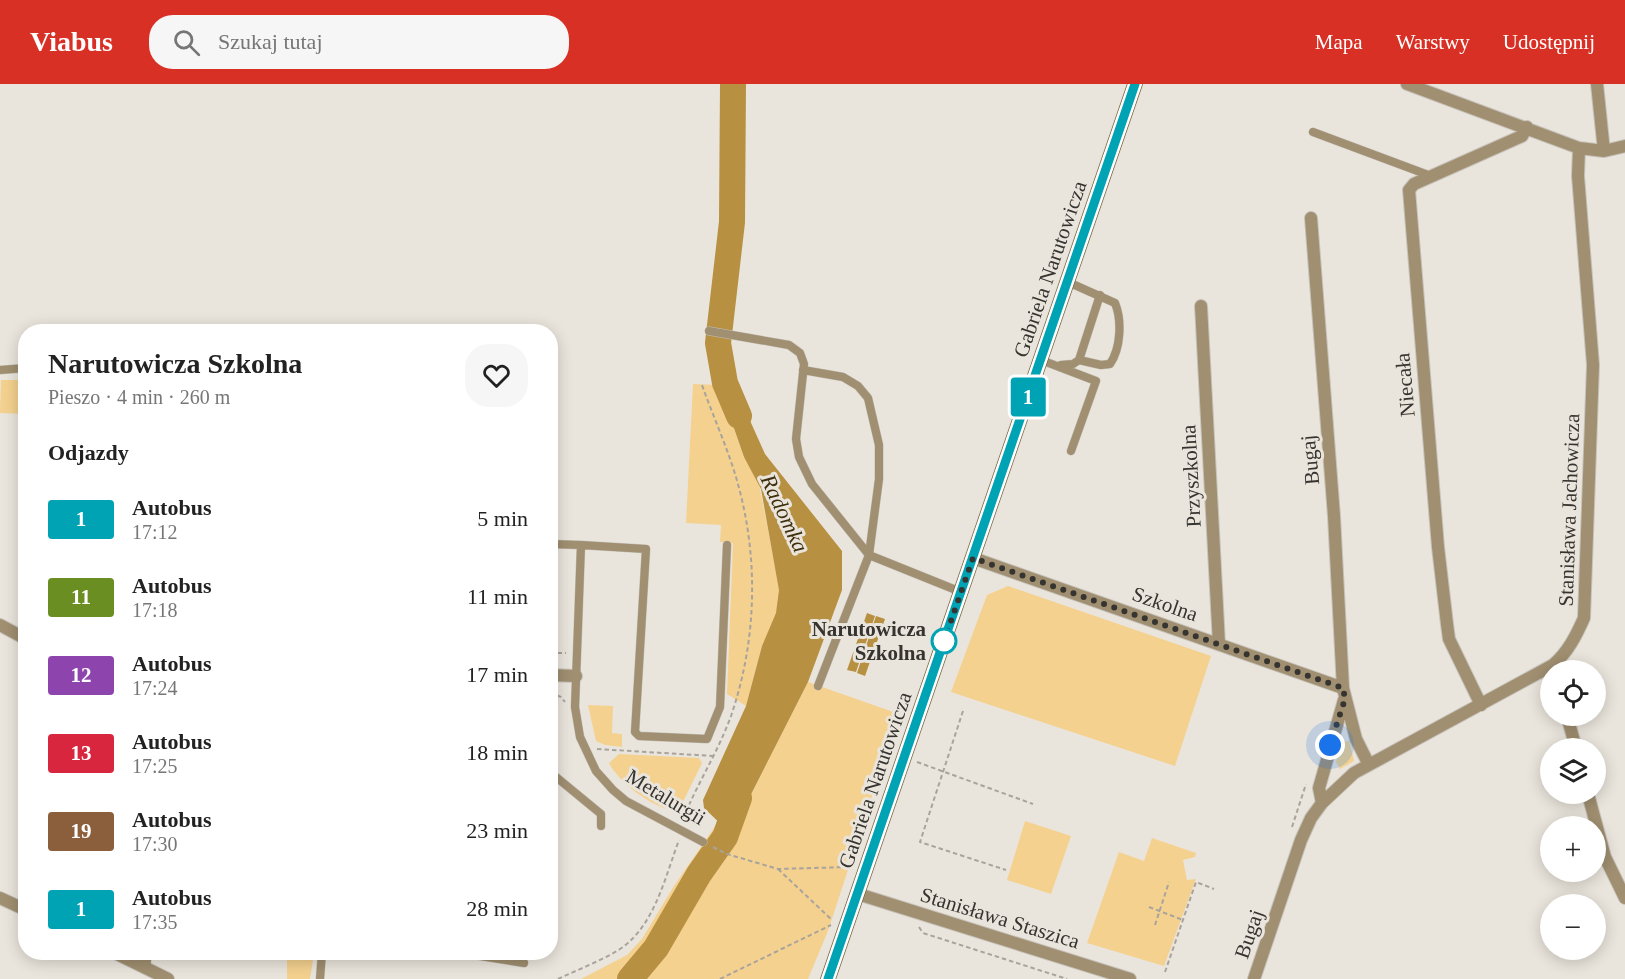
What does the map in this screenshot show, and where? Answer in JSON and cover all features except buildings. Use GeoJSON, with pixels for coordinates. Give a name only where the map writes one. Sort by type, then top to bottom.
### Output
{"type":"FeatureCollection","features":[{"type":"Feature","properties":{"kind":"main road","name":"Gabriela Narutowicza"},"geometry":{"type":"LineString","coordinates":[[828,979],[1135,84]]}},
{"type":"Feature","properties":{"kind":"street"},"geometry":{"type":"LineString","coordinates":[[1407,84],[1579,148],[1604,151],[1625,146]]}},
{"type":"Feature","properties":{"kind":"street"},"geometry":{"type":"LineString","coordinates":[[1598,84],[1604,151]]}},
{"type":"Feature","properties":{"kind":"street","name":"Niecała"},"geometry":{"type":"LineString","coordinates":[[1481,705],[1449,639],[1438,547],[1408,199],[1409,190],[1414,184],[1522,136],[1527,127]]}},
{"type":"Feature","properties":{"kind":"street","name":"Stanisława Jachowicza"},"geometry":{"type":"LineString","coordinates":[[1560,660],[1572,643],[1584,618],[1587,565],[1593,365],[1578,176],[1579,148]]}},
{"type":"Feature","properties":{"kind":"street","name":"Bugaj"},"geometry":{"type":"LineString","coordinates":[[1311,218],[1334,516],[1344,693],[1356,739],[1369,765]]}},
{"type":"Feature","properties":{"kind":"street","name":"Przyszkolna"},"geometry":{"type":"LineString","coordinates":[[1201,306],[1219,644]]}},
{"type":"Feature","properties":{"kind":"street","name":"Szkolna"},"geometry":{"type":"LineString","coordinates":[[973,558],[1219,644],[1344,693]]}},
{"type":"Feature","properties":{"kind":"street"},"geometry":{"type":"LineString","coordinates":[[0,625],[18,635]]}},
{"type":"Feature","properties":{"kind":"street"},"geometry":{"type":"LineString","coordinates":[[558,675],[576,676]]}},
{"type":"Feature","properties":{"kind":"street","name":"Stanisława Jachowicza"},"geometry":{"type":"LineString","coordinates":[[1322,802],[1342,782],[1369,765],[1540,675]]}},
{"type":"Feature","properties":{"kind":"street","name":"Bugaj"},"geometry":{"type":"LineString","coordinates":[[1254,979],[1301,840],[1311,818],[1322,802],[1319,788],[1344,693]]}},
{"type":"Feature","properties":{"kind":"street"},"geometry":{"type":"LineString","coordinates":[[1591,804],[1605,857],[1625,898]]}},
{"type":"Feature","properties":{"kind":"street","name":"Stanisława Staszica"},"geometry":{"type":"LineString","coordinates":[[858,894],[1130,979]]}},
{"type":"Feature","properties":{"kind":"street"},"geometry":{"type":"LineString","coordinates":[[0,898],[18,906]]}},
{"type":"Feature","properties":{"kind":"street"},"geometry":{"type":"LineString","coordinates":[[129,960],[168,979]]}},
{"type":"Feature","properties":{"kind":"lane"},"geometry":{"type":"LineString","coordinates":[[1313,132],[1431,176]]}},
{"type":"Feature","properties":{"kind":"lane"},"geometry":{"type":"LineString","coordinates":[[1068,282],[1115,303],[1118,311],[1118,343],[1110,364],[1101,365],[1079,360]]}},
{"type":"Feature","properties":{"kind":"lane"},"geometry":{"type":"LineString","coordinates":[[1056,366],[1073,364],[1079,360],[1100,295]]}},
{"type":"Feature","properties":{"kind":"lane"},"geometry":{"type":"LineString","coordinates":[[709,331],[727,336],[789,345],[800,353],[803,359],[803,370],[796,427],[799,457],[812,484],[870,555],[961,591]]}},
{"type":"Feature","properties":{"kind":"lane"},"geometry":{"type":"LineString","coordinates":[[1041,360],[1096,381],[1071,451]]}},
{"type":"Feature","properties":{"kind":"lane"},"geometry":{"type":"LineString","coordinates":[[0,370],[18,369]]}},
{"type":"Feature","properties":{"kind":"lane"},"geometry":{"type":"LineString","coordinates":[[803,370],[843,376],[852,381],[868,398],[880,458],[870,555],[818,686]]}},
{"type":"Feature","properties":{"kind":"lane"},"geometry":{"type":"LineString","coordinates":[[558,544],[646,549],[635,732],[639,736],[707,739],[720,707],[727,545]]}},
{"type":"Feature","properties":{"kind":"lane","name":"Metalurgii"},"geometry":{"type":"LineString","coordinates":[[581,545],[575,707],[580,737],[596,771],[626,801],[703,842]]}},
{"type":"Feature","properties":{"kind":"lane"},"geometry":{"type":"LineString","coordinates":[[558,779],[601,814],[601,826]]}},
{"type":"Feature","properties":{"kind":"lane"},"geometry":{"type":"LineString","coordinates":[[146,969],[147,960]]}},
{"type":"Feature","properties":{"kind":"lane"},"geometry":{"type":"LineString","coordinates":[[320,979],[321,960]]}},
{"type":"Feature","properties":{"kind":"lane"},"geometry":{"type":"LineString","coordinates":[[505,960],[524,963]]}},
{"type":"Feature","properties":{"kind":"path"},"geometry":{"type":"LineString","coordinates":[[558,653],[567,654]]}},
{"type":"Feature","properties":{"kind":"path"},"geometry":{"type":"LineString","coordinates":[[963,711],[920,842],[1006,870]]}},
{"type":"Feature","properties":{"kind":"path"},"geometry":{"type":"LineString","coordinates":[[597,749],[713,756]]}},
{"type":"Feature","properties":{"kind":"path"},"geometry":{"type":"LineString","coordinates":[[917,762],[1033,804]]}},
{"type":"Feature","properties":{"kind":"path"},"geometry":{"type":"LineString","coordinates":[[558,979],[619,950],[643,926],[662,887],[680,837]]}},
{"type":"Feature","properties":{"kind":"path"},"geometry":{"type":"LineString","coordinates":[[703,842],[727,854],[778,869],[851,867]]}},
{"type":"Feature","properties":{"kind":"path"},"geometry":{"type":"LineString","coordinates":[[720,979],[835,923],[778,869]]}},
{"type":"Feature","properties":{"kind":"path"},"geometry":{"type":"LineString","coordinates":[[1155,925],[1169,882]]}},
{"type":"Feature","properties":{"kind":"path"},"geometry":{"type":"LineString","coordinates":[[1164,972],[1196,882],[1214,889]]}},
{"type":"Feature","properties":{"kind":"path"},"geometry":{"type":"LineString","coordinates":[[1149,907],[1183,920]]}},
{"type":"Feature","properties":{"kind":"path"},"geometry":{"type":"LineString","coordinates":[[916,923],[923,933],[1068,979]]}},
{"type":"Feature","properties":{"kind":"shaded area"},"geometry":{"type":"Polygon","coordinates":[[[1,380],[18,380],[18,414],[0,413],[1,380]]]}},
{"type":"Feature","properties":{"kind":"shaded area"},"geometry":{"type":"Polygon","coordinates":[[[693,384],[719,385],[744,457],[758,479],[776,570],[793,591],[762,646],[746,706],[727,694],[733,543],[720,542],[721,525],[686,523],[693,384]]]}},
{"type":"Feature","properties":{"kind":"shaded area"},"geometry":{"type":"Polygon","coordinates":[[[1008,586],[1211,656],[1175,766],[951,692],[987,595],[1008,586]]]}},
{"type":"Feature","properties":{"kind":"shaded area"},"geometry":{"type":"Polygon","coordinates":[[[808,682],[899,714],[828,931],[808,979],[581,979],[627,955],[642,939],[674,886],[718,822],[726,829],[737,822],[808,682]]]}},
{"type":"Feature","properties":{"kind":"shaded area"},"geometry":{"type":"Polygon","coordinates":[[[588,705],[613,706],[612,733],[622,734],[622,747],[605,745],[596,741],[588,705]]]}},
{"type":"Feature","properties":{"kind":"shaded area"},"geometry":{"type":"Polygon","coordinates":[[[1349,741],[1354,761],[1340,769],[1336,762],[1342,742],[1349,741]]]}},
{"type":"Feature","properties":{"kind":"shaded area"},"geometry":{"type":"Polygon","coordinates":[[[619,754],[699,758],[702,763],[679,810],[670,810],[640,795],[621,779],[609,763],[619,754]]]}},
{"type":"Feature","properties":{"kind":"shaded area"},"geometry":{"type":"Polygon","coordinates":[[[1025,821],[1071,836],[1051,894],[1007,880],[1025,821]]]}},
{"type":"Feature","properties":{"kind":"shaded area"},"geometry":{"type":"Polygon","coordinates":[[[1152,838],[1196,853],[1195,857],[1183,860],[1187,880],[1196,879],[1164,966],[1087,943],[1119,852],[1144,861],[1152,838]]]}},
{"type":"Feature","properties":{"kind":"shaded area"},"geometry":{"type":"Polygon","coordinates":[[[287,960],[313,960],[310,979],[287,979],[287,960]]]}},
{"type":"Feature","properties":{"kind":"water"},"geometry":{"type":"Polygon","coordinates":[[[719,385],[734,385],[765,454],[842,551],[842,590],[808,682],[737,822],[726,829],[704,808],[703,800],[746,706],[762,646],[776,613],[779,590],[761,489],[744,457],[719,385]]]}},
{"type":"Feature","properties":{"kind":"water"},"geometry":{"type":"Polygon","coordinates":[[[867,613],[875,616],[856,672],[847,670],[867,613]]]}},
{"type":"Feature","properties":{"kind":"water"},"geometry":{"type":"Polygon","coordinates":[[[876,616],[885,619],[865,676],[857,673],[876,616]]]}},
{"type":"Feature","properties":{"kind":"waterway","name":"Radomka"},"geometry":{"type":"LineString","coordinates":[[733,84],[732,222],[718,343],[725,383],[739,416]]}},
{"type":"Feature","properties":{"kind":"waterway","name":"Radomka"},"geometry":{"type":"LineString","coordinates":[[630,979],[656,948],[699,874],[725,837],[739,798]]}},
{"type":"Feature","properties":{"kind":"bus line","name":"1"},"geometry":{"type":"LineString","coordinates":[[828,979],[1135,84]]}},
{"type":"Feature","properties":{"kind":"place","name":"Narutowicza Szkolna"},"geometry":{"type":"Point","coordinates":[944,641]}},
{"type":"Feature","properties":{"kind":"route"},"geometry":{"type":"LineString","coordinates":[[944,641],[973,558],[1343,688],[1345,699],[1330,745]]}}]}
